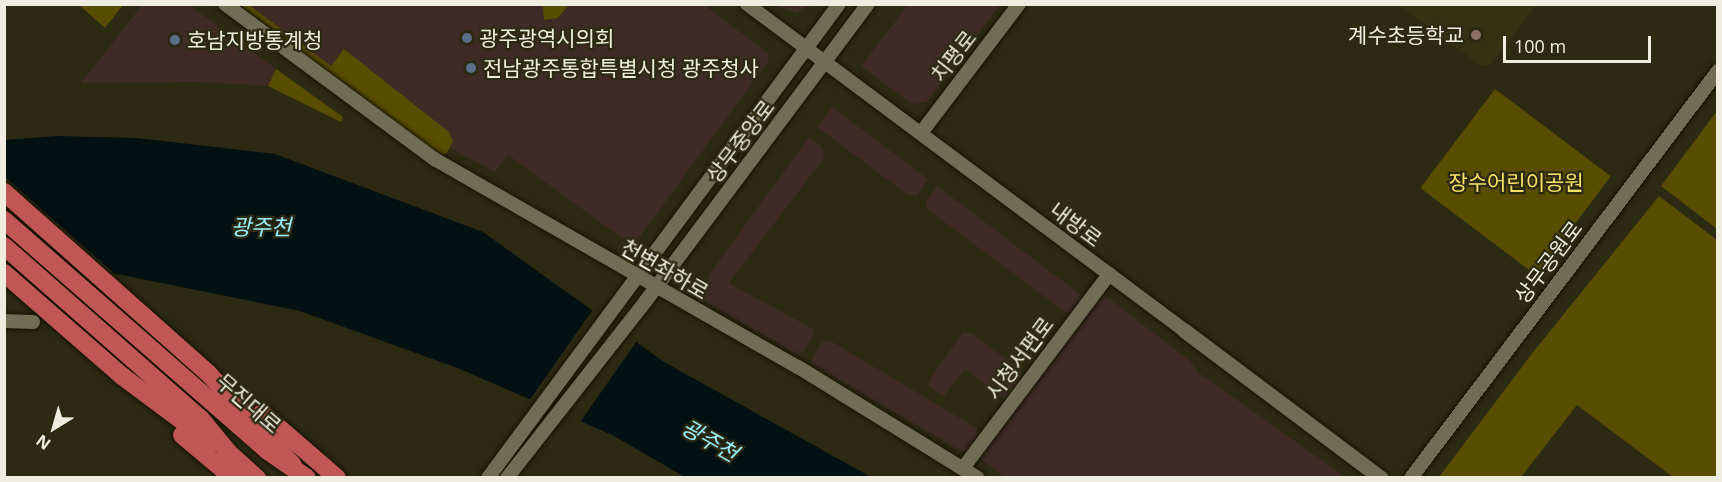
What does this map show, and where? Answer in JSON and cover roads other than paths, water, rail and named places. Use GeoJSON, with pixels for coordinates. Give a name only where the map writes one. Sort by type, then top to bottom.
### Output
{"type":"FeatureCollection","features":[{"type":"Feature","properties":{"kind":"highway"},"geometry":{"type":"LineString","coordinates":[[4,192],[208,373],[300,471]]}},
{"type":"Feature","properties":{"kind":"highway","name":"무진대로"},"geometry":{"type":"LineString","coordinates":[[4,220],[268,451],[300,471]]}},
{"type":"Feature","properties":{"kind":"highway","name":"무진대로"},"geometry":{"type":"LineString","coordinates":[[4,246],[201,419],[229,453],[257,477]]}},
{"type":"Feature","properties":{"kind":"highway"},"geometry":{"type":"LineString","coordinates":[[4,273],[122,376],[229,453]]}},
{"type":"Feature","properties":{"kind":"highway"},"geometry":{"type":"LineString","coordinates":[[208,373],[223,380],[337,477]]}},
{"type":"Feature","properties":{"kind":"highway"},"geometry":{"type":"LineString","coordinates":[[122,376],[126,387],[233,477]]}},
{"type":"Feature","properties":{"kind":"main road","name":"내방로"},"geometry":{"type":"LineString","coordinates":[[1185,331],[1381,477]]}},
{"type":"Feature","properties":{"kind":"street","name":"천변좌하로"},"geometry":{"type":"LineString","coordinates":[[225,4],[336,89],[436,160],[798,367],[978,477]]}},
{"type":"Feature","properties":{"kind":"street","name":"내방로"},"geometry":{"type":"LineString","coordinates":[[747,4],[1185,331]]}},
{"type":"Feature","properties":{"kind":"street","name":"상무중앙로"},"geometry":{"type":"LineString","coordinates":[[488,477],[629,292],[839,4]]}},
{"type":"Feature","properties":{"kind":"street","name":"상무중앙로"},"geometry":{"type":"LineString","coordinates":[[507,477],[645,302],[826,64],[868,4]]}},
{"type":"Feature","properties":{"kind":"street","name":"치평로"},"geometry":{"type":"LineString","coordinates":[[921,133],[1018,4]]}},
{"type":"Feature","properties":{"kind":"street","name":"상무공원로"},"geometry":{"type":"LineString","coordinates":[[1411,477],[1718,71]]}},
{"type":"Feature","properties":{"kind":"street","name":"시청서편로"},"geometry":{"type":"LineString","coordinates":[[963,468],[1109,274]]}},
{"type":"Feature","properties":{"kind":"street"},"geometry":{"type":"LineString","coordinates":[[4,321],[33,322]]}},
{"type":"Feature","properties":{"kind":"water","name":"광주천"},"geometry":{"type":"Polygon","coordinates":[[[57,136],[137,138],[275,154],[483,232],[664,362],[871,477],[685,477],[612,435],[460,369],[300,311],[117,274],[5,258],[5,140],[57,136]]]}},
{"type":"Feature","properties":{"kind":"place","name":"계수초등학교"},"geometry":{"type":"Point","coordinates":[1476,35]}},
{"type":"Feature","properties":{"kind":"place","name":"광주광역시의회"},"geometry":{"type":"Point","coordinates":[467,38]}},
{"type":"Feature","properties":{"kind":"place","name":"호남지방통계청"},"geometry":{"type":"Point","coordinates":[175,40]}},
{"type":"Feature","properties":{"kind":"place","name":"전남광주통합특별시청 광주청사"},"geometry":{"type":"Point","coordinates":[471,68]}},
{"type":"Feature","properties":{"kind":"park label","name":"장수어린이공원"},"geometry":{"type":"Point","coordinates":[1516,182]}}]}
